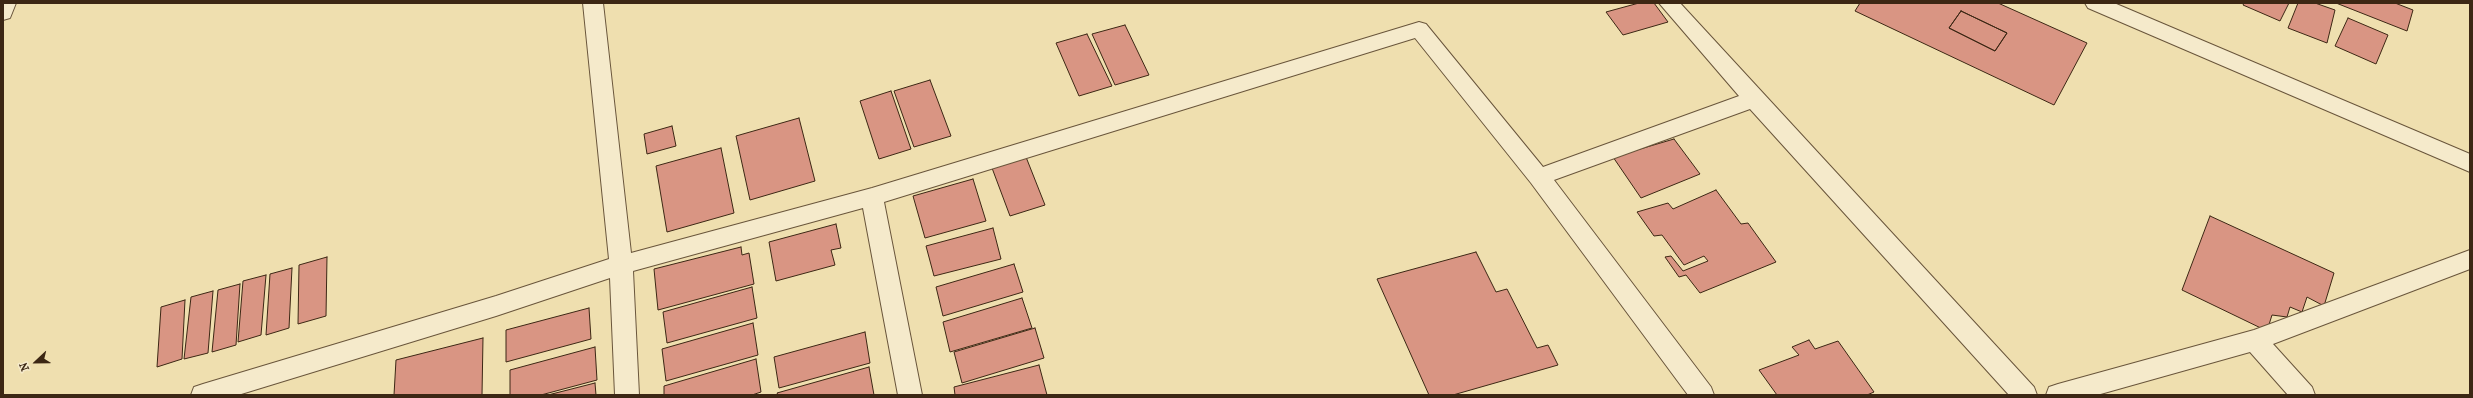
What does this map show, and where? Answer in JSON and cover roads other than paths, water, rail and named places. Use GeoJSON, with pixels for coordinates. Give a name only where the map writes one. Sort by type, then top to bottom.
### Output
{"type":"FeatureCollection","features":[{"type":"Feature","properties":{"kind":"street"},"geometry":{"type":"LineString","coordinates":[[3,13],[6,3]]}},
{"type":"Feature","properties":{"kind":"street"},"geometry":{"type":"LineString","coordinates":[[593,3],[621,265],[627,395]]}},
{"type":"Feature","properties":{"kind":"street"},"geometry":{"type":"LineString","coordinates":[[1669,3],[1754,99],[2025,395]]}},
{"type":"Feature","properties":{"kind":"street"},"geometry":{"type":"LineString","coordinates":[[2095,3],[2470,163]]}},
{"type":"Feature","properties":{"kind":"street"},"geometry":{"type":"LineString","coordinates":[[202,395],[496,306],[621,265],[872,197],[1419,29],[1539,177],[1702,395]]}},
{"type":"Feature","properties":{"kind":"street"},"geometry":{"type":"LineString","coordinates":[[1539,177],[1754,99]]}},
{"type":"Feature","properties":{"kind":"street"},"geometry":{"type":"LineString","coordinates":[[872,197],[910,395]]}},
{"type":"Feature","properties":{"kind":"street"},"geometry":{"type":"LineString","coordinates":[[2058,395],[2255,340],[2470,259]]}},
{"type":"Feature","properties":{"kind":"street"},"geometry":{"type":"LineString","coordinates":[[2255,340],[2303,395]]}}]}
